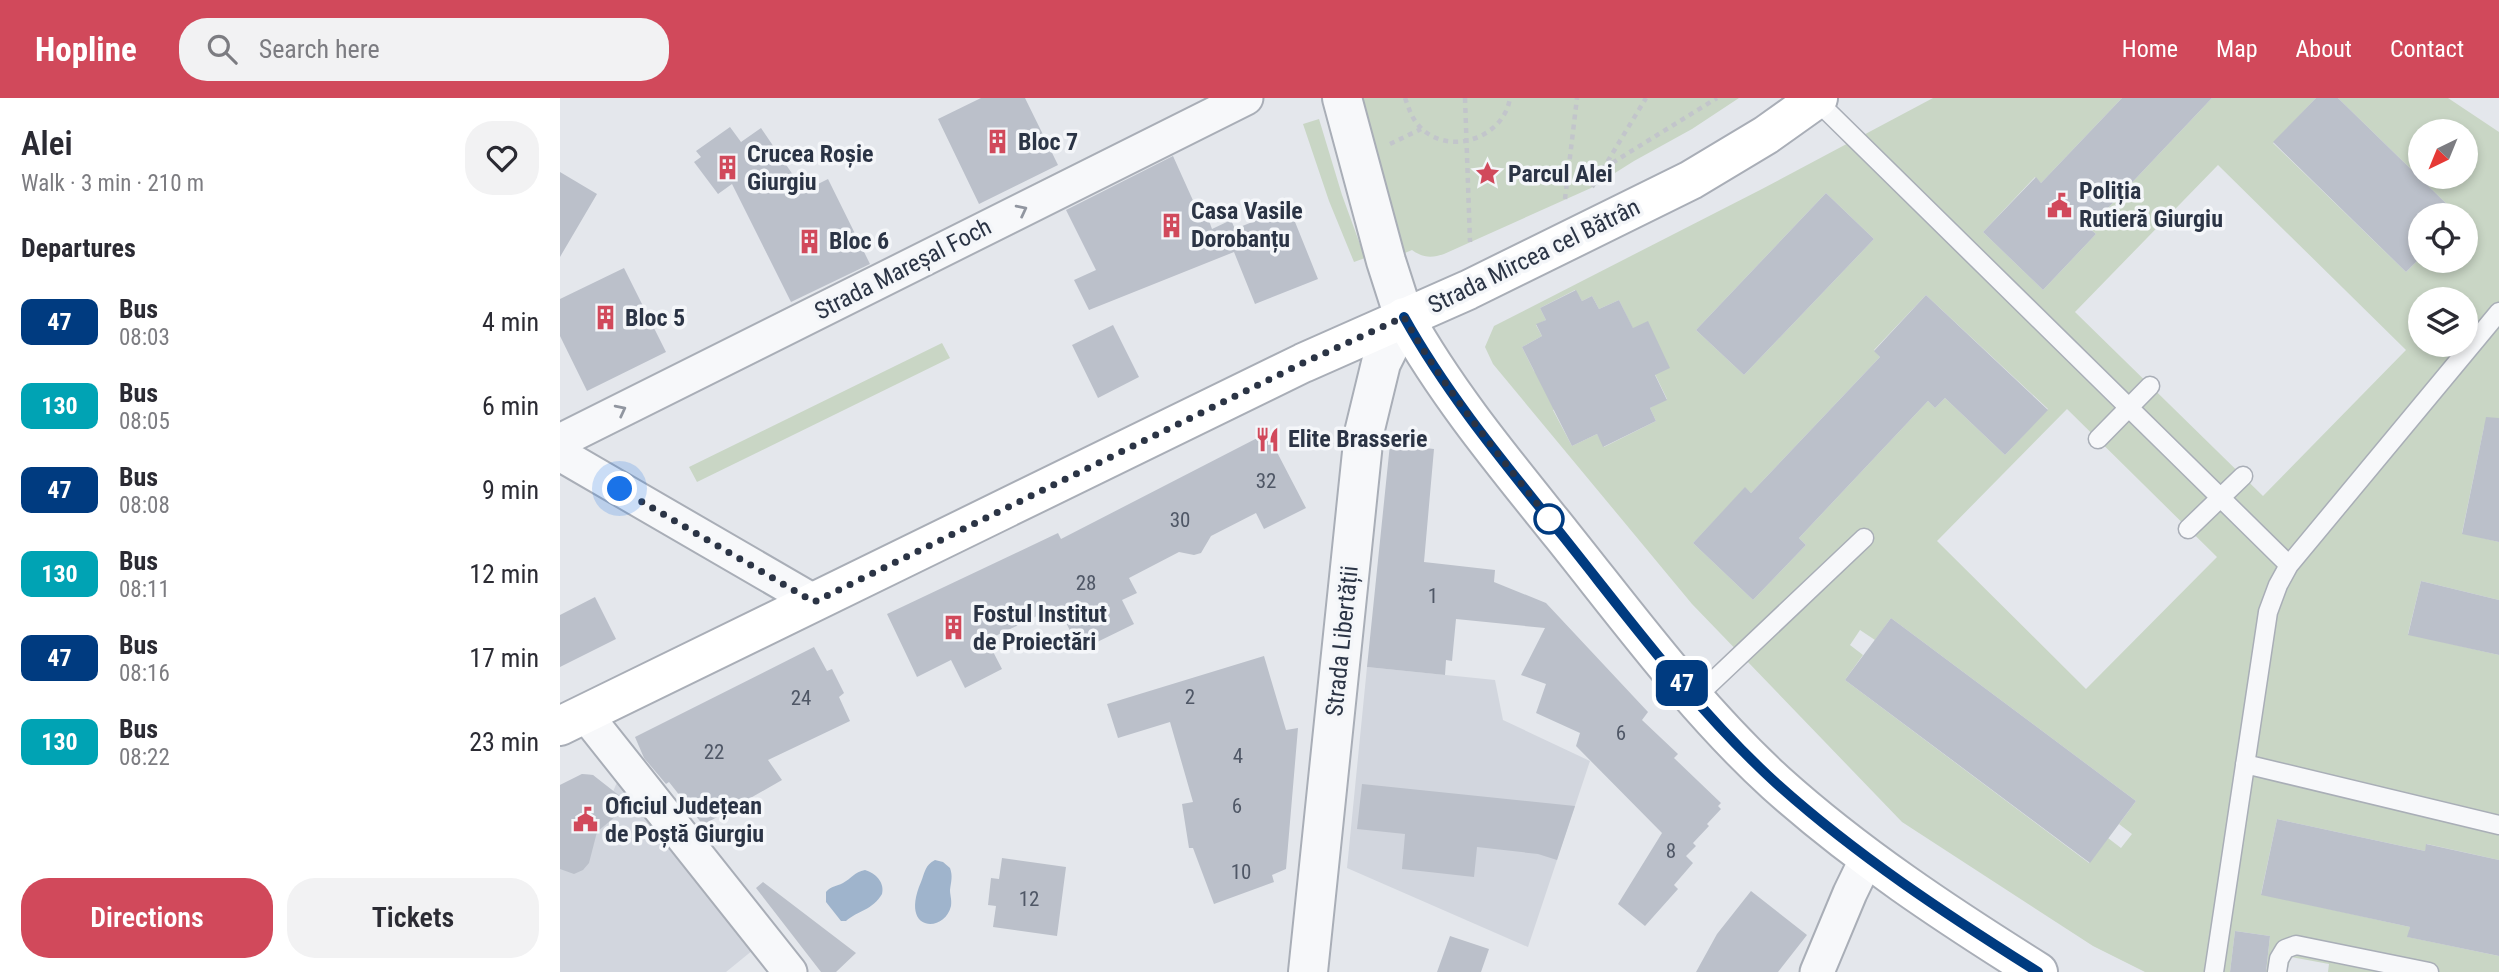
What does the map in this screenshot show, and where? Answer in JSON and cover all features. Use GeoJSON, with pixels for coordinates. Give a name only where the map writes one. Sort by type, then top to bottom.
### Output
{"type":"FeatureCollection","features":[{"type":"Feature","properties":{"kind":"main road","name":"Strada Mircea cel Bătrân"},"geometry":{"type":"LineString","coordinates":[[572,720],[1290,369],[1468,290],[1691,180],[1766,135],[1817,99]]}},
{"type":"Feature","properties":{"kind":"main road"},"geometry":{"type":"LineString","coordinates":[[1404,317],[1424,353],[1479,432],[1695,698],[1776,783],[1867,858],[2038,972]]}},
{"type":"Feature","properties":{"kind":"street","name":"Strada Mareșal Foch"},"geometry":{"type":"LineString","coordinates":[[560,441],[1246,98]]}},
{"type":"Feature","properties":{"kind":"street"},"geometry":{"type":"LineString","coordinates":[[1342,98],[1404,317]]}},
{"type":"Feature","properties":{"kind":"street","name":"Strada Libertății"},"geometry":{"type":"LineString","coordinates":[[1308,972],[1364,433],[1381,363],[1404,317]]}},
{"type":"Feature","properties":{"kind":"street"},"geometry":{"type":"LineString","coordinates":[[560,454],[814,602]]}},
{"type":"Feature","properties":{"kind":"street"},"geometry":{"type":"LineString","coordinates":[[572,720],[790,972]]}},
{"type":"Feature","properties":{"kind":"street"},"geometry":{"type":"LineString","coordinates":[[1816,972],[1867,858]]}},
{"type":"Feature","properties":{"kind":"lane"},"geometry":{"type":"LineString","coordinates":[[1817,99],[2289,565]]}},
{"type":"Feature","properties":{"kind":"lane"},"geometry":{"type":"LineString","coordinates":[[2214,972],[2268,612],[2278,584],[2289,565],[2499,312]]}},
{"type":"Feature","properties":{"kind":"lane"},"geometry":{"type":"LineString","coordinates":[[2098,439],[2150,386]]}},
{"type":"Feature","properties":{"kind":"lane"},"geometry":{"type":"LineString","coordinates":[[2188,529],[2243,476]]}},
{"type":"Feature","properties":{"kind":"lane"},"geometry":{"type":"LineString","coordinates":[[1695,698],[1864,538]]}},
{"type":"Feature","properties":{"kind":"lane"},"geometry":{"type":"LineString","coordinates":[[2245,764],[2499,825]]}},
{"type":"Feature","properties":{"kind":"lane"},"geometry":{"type":"LineString","coordinates":[[2277,972],[2279,959],[2285,949],[2296,945],[2429,972]]}},
{"type":"Feature","properties":{"kind":"path"},"geometry":{"type":"LineString","coordinates":[[1405,98],[1421,128],[1437,139],[1449,142],[1490,132],[1507,114],[1510,100]]}},
{"type":"Feature","properties":{"kind":"path"},"geometry":{"type":"LineString","coordinates":[[1465,98],[1470,242]]}},
{"type":"Feature","properties":{"kind":"path"},"geometry":{"type":"LineString","coordinates":[[1565,199],[1577,98]]}},
{"type":"Feature","properties":{"kind":"path"},"geometry":{"type":"LineString","coordinates":[[1591,187],[1646,98]]}},
{"type":"Feature","properties":{"kind":"path"},"geometry":{"type":"LineString","coordinates":[[1604,167],[1717,98]]}},
{"type":"Feature","properties":{"kind":"path"},"geometry":{"type":"LineString","coordinates":[[1381,149],[1421,128]]}},
{"type":"Feature","properties":{"kind":"shaded area"},"geometry":{"type":"Polygon","coordinates":[[[1367,667],[1495,680],[1503,720],[1590,761],[1528,947],[1347,868],[1367,667]]]}},
{"type":"Feature","properties":{"kind":"shaded area"},"geometry":{"type":"Polygon","coordinates":[[[582,774],[593,775],[612,794],[618,780],[753,950],[726,972],[560,972],[560,785],[582,774]]]}},
{"type":"Feature","properties":{"kind":"green space","name":"Parcul Alei"},"geometry":{"type":"Polygon","coordinates":[[[1342,98],[1739,98],[1591,188],[1444,254],[1428,257],[1412,250],[1386,261],[1342,98]]]}},
{"type":"Feature","properties":{"kind":"green space"},"geometry":{"type":"Polygon","coordinates":[[[1933,98],[2122,98],[2041,183],[2035,177],[1983,232],[2043,290],[2096,234],[2089,228],[2212,98],[2316,98],[2273,143],[2406,272],[2478,273],[2478,203],[2446,203],[2431,189],[2478,189],[2478,119],[2408,119],[2408,166],[2338,98],[2448,98],[2499,132],[2499,430],[2484,427],[2462,533],[2499,542],[2499,600],[2421,581],[2408,634],[2499,655],[2499,860],[2427,844],[2425,851],[2277,819],[2261,894],[2410,927],[2408,937],[2499,956],[2499,972],[2328,972],[2329,964],[2291,957],[2287,972],[2266,972],[2270,936],[2235,931],[2230,972],[2145,972],[2093,946],[1902,822],[1692,604],[1493,364],[1485,347],[1494,326],[1933,98]],[[2218,165],[2075,312],[2263,496],[2406,350],[2218,165]],[[1826,193],[1696,330],[1744,375],[1874,239],[1826,193]],[[1575,290],[1540,308],[1546,320],[1536,325],[1542,336],[1522,347],[1534,371],[1569,402],[1553,410],[1572,446],[1597,434],[1604,447],[1656,421],[1650,408],[1667,399],[1619,300],[1599,309],[1592,296],[1582,301],[1575,290]],[[1926,295],[1874,350],[1880,357],[1751,493],[1745,488],[1693,543],[1753,600],[1806,545],[1799,538],[1928,401],[1935,408],[1945,398],[2005,455],[2048,409],[1926,295]],[[2067,409],[1937,541],[2086,689],[2217,557],[2067,409]],[[1891,618],[1875,640],[1860,630],[1850,645],[1863,655],[1845,680],[2089,863],[2108,838],[2121,848],[2132,834],[2119,824],[2136,801],[1891,618]]]}},
{"type":"Feature","properties":{"kind":"green space"},"geometry":{"type":"Polygon","coordinates":[[[1319,119],[1365,258],[1354,262],[1329,201],[1303,124],[1319,119]]]}},
{"type":"Feature","properties":{"kind":"green space"},"geometry":{"type":"Polygon","coordinates":[[[942,343],[950,358],[697,482],[689,467],[942,343]]]}},
{"type":"Feature","properties":{"kind":"water"},"geometry":{"type":"Polygon","coordinates":[[[935,860],[950,868],[952,876],[951,906],[941,921],[933,924],[919,919],[916,899],[926,869],[935,860]]]}},
{"type":"Feature","properties":{"kind":"water"},"geometry":{"type":"Polygon","coordinates":[[[865,870],[879,879],[882,894],[870,907],[846,921],[841,921],[826,902],[826,892],[865,870]]]}},
{"type":"Feature","properties":{"kind":"building","name":"Bloc 7"},"geometry":{"type":"Polygon","coordinates":[[[981,98],[1025,98],[1058,165],[979,204],[938,119],[981,98]]]}},
{"type":"Feature","properties":{"kind":"building","name":"Poliția Rutieră Giurgiu"},"geometry":{"type":"Polygon","coordinates":[[[2122,98],[2212,98],[2089,228],[2096,234],[2043,290],[1983,232],[2036,177],[2041,183],[2122,98]]]}},
{"type":"Feature","properties":{"kind":"building"},"geometry":{"type":"Polygon","coordinates":[[[2316,98],[2338,98],[2408,166],[2408,189],[2431,189],[2446,203],[2408,203],[2408,270],[2406,272],[2273,142],[2316,98]]]}},
{"type":"Feature","properties":{"kind":"building","name":"Bloc 6"},"geometry":{"type":"Polygon","coordinates":[[[730,127],[741,142],[761,128],[804,191],[828,179],[870,264],[791,302],[732,184],[718,194],[694,162],[701,157],[696,151],[730,127]]]}},
{"type":"Feature","properties":{"kind":"building","name":"Casa Vasile Dorobanțu"},"geometry":{"type":"Polygon","coordinates":[[[1173,156],[1200,216],[1206,213],[1212,229],[1231,220],[1235,229],[1289,207],[1318,279],[1255,304],[1234,252],[1089,310],[1074,280],[1096,270],[1066,210],[1173,156]]]}},
{"type":"Feature","properties":{"kind":"building"},"geometry":{"type":"Polygon","coordinates":[[[560,172],[597,194],[560,257],[560,172]]]}},
{"type":"Feature","properties":{"kind":"building"},"geometry":{"type":"Polygon","coordinates":[[[1826,193],[1874,239],[1744,375],[1696,330],[1826,193]]]}},
{"type":"Feature","properties":{"kind":"building","name":"Bloc 5"},"geometry":{"type":"Polygon","coordinates":[[[624,268],[666,352],[587,391],[560,336],[560,299],[624,268]]]}},
{"type":"Feature","properties":{"kind":"building"},"geometry":{"type":"Polygon","coordinates":[[[1576,290],[1582,301],[1592,296],[1599,309],[1619,300],[1633,328],[1648,321],[1670,368],[1655,375],[1667,400],[1650,408],[1656,421],[1603,447],[1597,434],[1572,446],[1522,347],[1542,336],[1536,324],[1546,320],[1540,308],[1576,290]]]}},
{"type":"Feature","properties":{"kind":"building"},"geometry":{"type":"Polygon","coordinates":[[[1926,295],[2048,410],[2005,455],[1945,398],[1935,408],[1928,401],[1799,538],[1806,545],[1753,600],[1693,543],[1745,487],[1751,493],[1880,357],[1874,351],[1926,295]]]}},
{"type":"Feature","properties":{"kind":"building"},"geometry":{"type":"Polygon","coordinates":[[[1113,325],[1139,377],[1098,398],[1072,345],[1113,325]]]}},
{"type":"Feature","properties":{"kind":"building"},"geometry":{"type":"Polygon","coordinates":[[[2486,417],[2499,418],[2499,542],[2462,534],[2486,417]]]}},
{"type":"Feature","properties":{"kind":"building"},"geometry":{"type":"Polygon","coordinates":[[[1267,433],[1306,508],[1264,529],[1256,513],[1211,536],[1201,553],[1194,555],[1179,552],[1129,578],[1137,593],[1122,600],[1134,624],[1089,646],[1085,637],[1075,641],[1058,606],[987,640],[1002,669],[965,688],[951,660],[917,677],[887,614],[1058,533],[1061,539],[1267,433]]]}},
{"type":"Feature","properties":{"kind":"building"},"geometry":{"type":"Polygon","coordinates":[[[1390,444],[1434,449],[1424,562],[1495,570],[1494,582],[1546,603],[1648,712],[1642,720],[1678,754],[1674,758],[1721,803],[1718,806],[1721,809],[1707,824],[1709,826],[1693,843],[1696,846],[1686,856],[1693,863],[1674,885],[1678,889],[1645,926],[1618,904],[1662,833],[1576,746],[1580,733],[1536,713],[1546,684],[1521,675],[1545,628],[1456,619],[1452,661],[1446,660],[1445,675],[1367,667],[1390,444]]]}},
{"type":"Feature","properties":{"kind":"building"},"geometry":{"type":"Polygon","coordinates":[[[2421,581],[2499,600],[2499,655],[2408,635],[2421,581]]]}},
{"type":"Feature","properties":{"kind":"building"},"geometry":{"type":"Polygon","coordinates":[[[595,597],[616,639],[560,667],[560,615],[595,597]]]}},
{"type":"Feature","properties":{"kind":"building"},"geometry":{"type":"Polygon","coordinates":[[[1891,618],[2136,801],[2090,863],[1845,680],[1891,618]]]}},
{"type":"Feature","properties":{"kind":"building"},"geometry":{"type":"Polygon","coordinates":[[[814,647],[827,671],[832,669],[844,693],[839,697],[850,721],[768,760],[782,780],[703,825],[669,782],[666,784],[644,758],[635,737],[814,647]]]}},
{"type":"Feature","properties":{"kind":"building"},"geometry":{"type":"Polygon","coordinates":[[[1264,656],[1286,730],[1298,728],[1286,869],[1272,875],[1274,882],[1214,904],[1193,848],[1189,848],[1182,804],[1193,802],[1170,722],[1118,738],[1107,704],[1264,656]]]}},
{"type":"Feature","properties":{"kind":"building","name":"Oficiul Județean de Poștă Giurgiu"},"geometry":{"type":"Polygon","coordinates":[[[582,774],[593,775],[630,804],[597,832],[589,863],[574,874],[560,869],[560,785],[582,774]]]}},
{"type":"Feature","properties":{"kind":"building"},"geometry":{"type":"Polygon","coordinates":[[[1362,784],[1575,806],[1557,860],[1538,854],[1477,847],[1474,877],[1402,869],[1405,834],[1357,829],[1362,784]]]}},
{"type":"Feature","properties":{"kind":"building"},"geometry":{"type":"Polygon","coordinates":[[[2277,819],[2425,851],[2426,844],[2499,860],[2499,956],[2407,937],[2410,927],[2261,895],[2277,819]]]}},
{"type":"Feature","properties":{"kind":"building"},"geometry":{"type":"Polygon","coordinates":[[[1002,858],[1066,867],[1057,936],[993,927],[996,906],[988,905],[991,878],[999,879],[1002,858]]]}},
{"type":"Feature","properties":{"kind":"building"},"geometry":{"type":"Polygon","coordinates":[[[763,882],[856,953],[836,972],[821,972],[756,888],[763,882]]]}},
{"type":"Feature","properties":{"kind":"building"},"geometry":{"type":"Polygon","coordinates":[[[1751,891],[1807,935],[1778,972],[1696,972],[1717,934],[1751,891]]]}},
{"type":"Feature","properties":{"kind":"building"},"geometry":{"type":"Polygon","coordinates":[[[2235,931],[2270,936],[2266,972],[2230,972],[2235,931]]]}},
{"type":"Feature","properties":{"kind":"building"},"geometry":{"type":"Polygon","coordinates":[[[1450,936],[1489,949],[1481,972],[1437,972],[1450,936]]]}},
{"type":"Feature","properties":{"kind":"bus line","name":"47"},"geometry":{"type":"LineString","coordinates":[[1404,317],[1450,393],[1479,432],[1641,634],[1738,744],[1776,783],[1867,858],[2038,972]]}},
{"type":"Feature","properties":{"kind":"place","name":"Bloc 7"},"geometry":{"type":"Point","coordinates":[998,142]}},
{"type":"Feature","properties":{"kind":"place","name":"Crucea Roșie Giurgiu"},"geometry":{"type":"Point","coordinates":[727,168]}},
{"type":"Feature","properties":{"kind":"place","name":"Parcul Alei"},"geometry":{"type":"Point","coordinates":[1488,174]}},
{"type":"Feature","properties":{"kind":"place","name":"Poliția Rutieră Giurgiu"},"geometry":{"type":"Point","coordinates":[2059,205]}},
{"type":"Feature","properties":{"kind":"place","name":"Casa Vasile Dorobanțu"},"geometry":{"type":"Point","coordinates":[1171,225]}},
{"type":"Feature","properties":{"kind":"place","name":"Bloc 6"},"geometry":{"type":"Point","coordinates":[809,241]}},
{"type":"Feature","properties":{"kind":"place","name":"Bloc 5"},"geometry":{"type":"Point","coordinates":[605,318]}},
{"type":"Feature","properties":{"kind":"place","name":"Elite Brasserie"},"geometry":{"type":"Point","coordinates":[1268,439]}},
{"type":"Feature","properties":{"kind":"place","name":"Fostul Institut de Proiectări"},"geometry":{"type":"Point","coordinates":[953,628]}},
{"type":"Feature","properties":{"kind":"place","name":"Oficiul Județean de Poștă Giurgiu"},"geometry":{"type":"Point","coordinates":[585,820]}},
{"type":"Feature","properties":{"kind":"route"},"geometry":{"type":"LineString","coordinates":[[620,489],[814,602],[1303,363],[1404,317],[1450,393],[1549,519]]}}]}
